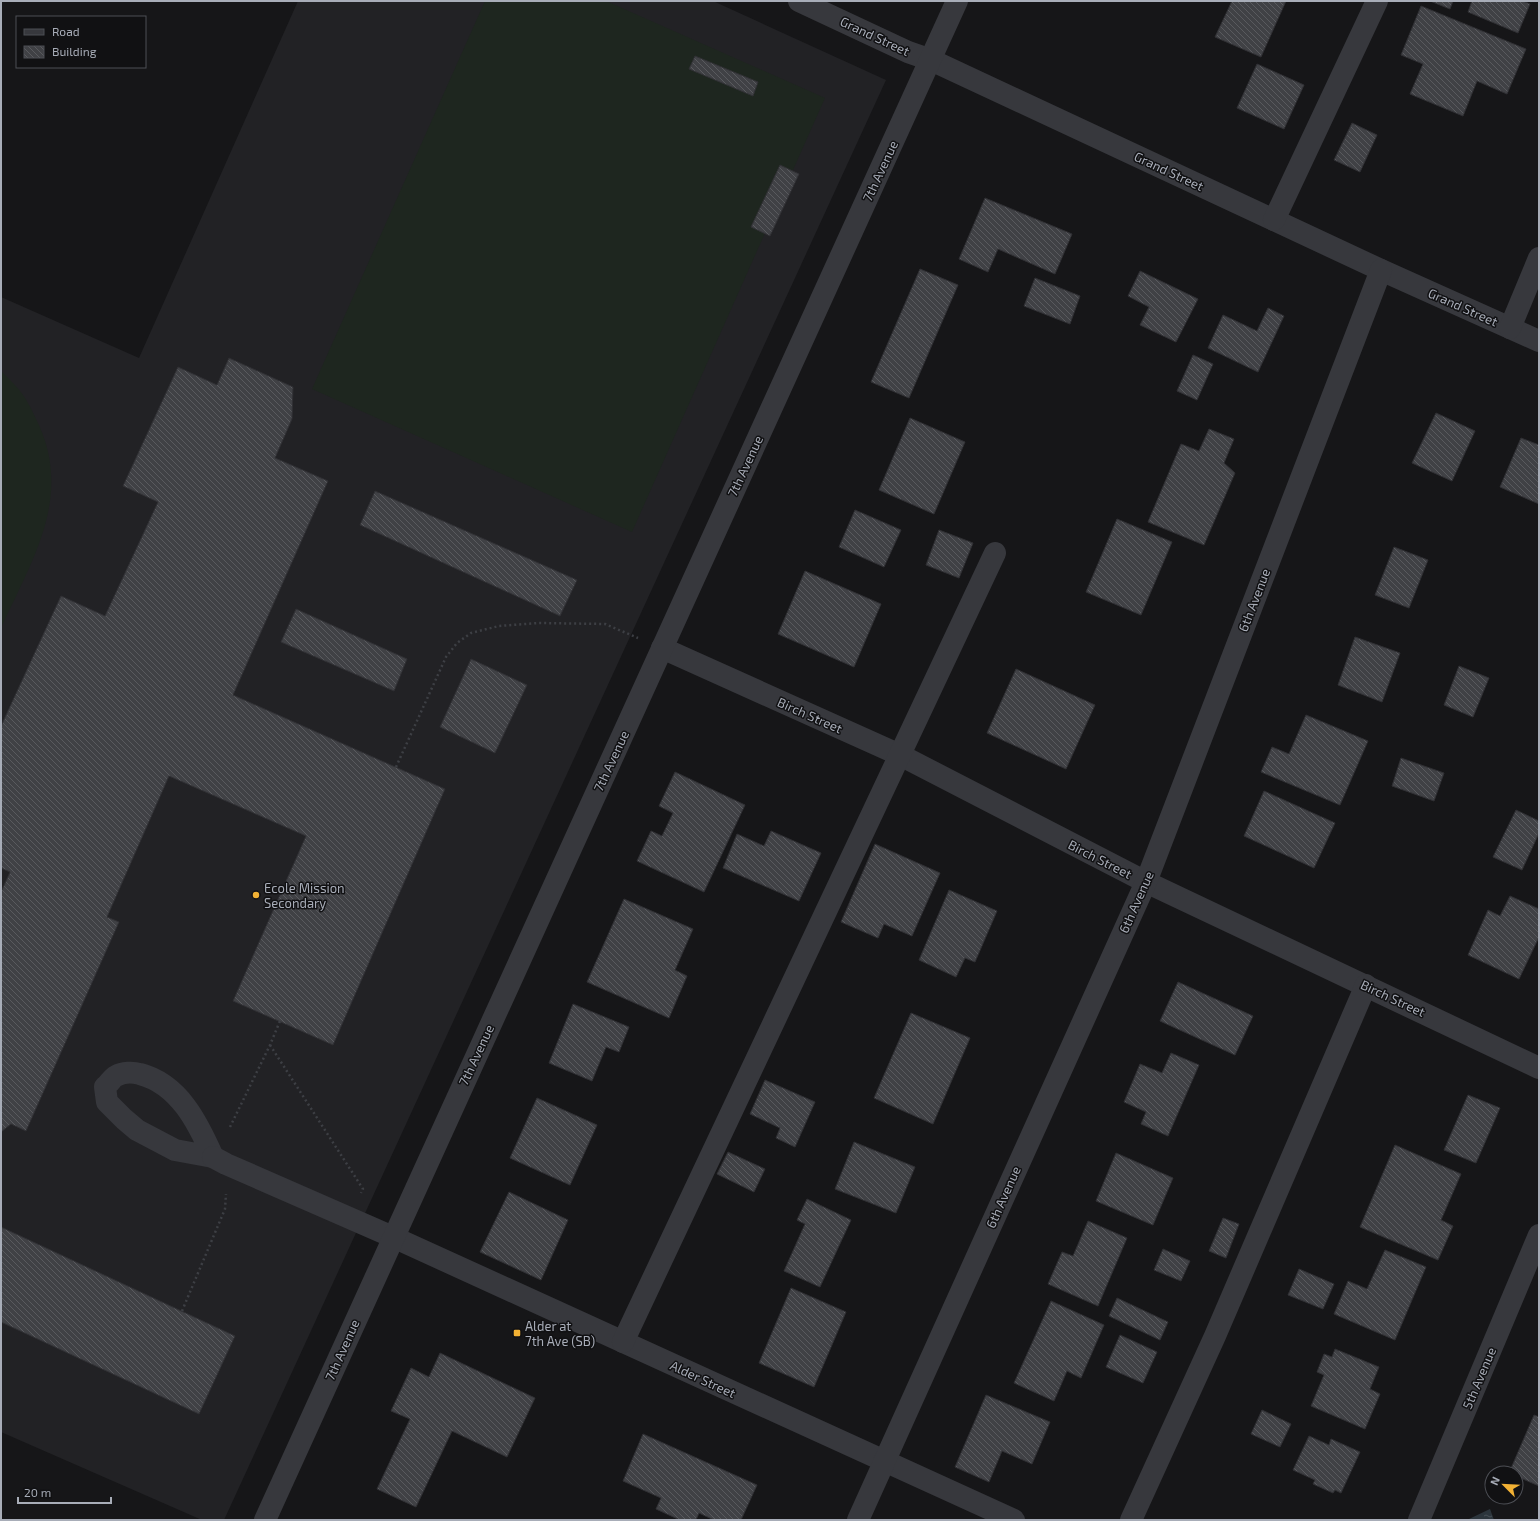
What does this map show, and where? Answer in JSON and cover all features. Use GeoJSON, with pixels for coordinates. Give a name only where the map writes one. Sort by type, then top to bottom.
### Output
{"type":"FeatureCollection","features":[{"type":"Feature","properties":{"kind":"street","name":"Grand Street"},"geometry":{"type":"LineString","coordinates":[[799,1],[908,52],[931,60],[1381,270],[1539,341]]}},
{"type":"Feature","properties":{"kind":"street","name":"7th Avenue"},"geometry":{"type":"LineString","coordinates":[[265,1520],[931,60],[956,1]]}},
{"type":"Feature","properties":{"kind":"street"},"geometry":{"type":"LineString","coordinates":[[1274,220],[1377,1]]}},
{"type":"Feature","properties":{"kind":"street"},"geometry":{"type":"LineString","coordinates":[[1510,328],[1539,258]]}},
{"type":"Feature","properties":{"kind":"street","name":"6th Avenue"},"geometry":{"type":"LineString","coordinates":[[858,1520],[1146,882],[1381,270]]}},
{"type":"Feature","properties":{"kind":"street"},"geometry":{"type":"LineString","coordinates":[[623,1342],[995,552]]}},
{"type":"Feature","properties":{"kind":"street","name":"Birch Street"},"geometry":{"type":"LineString","coordinates":[[662,648],[900,755],[1146,882],[1539,1068]]}},
{"type":"Feature","properties":{"kind":"street"},"geometry":{"type":"LineString","coordinates":[[1131,1520],[1215,1336],[1366,985]]}},
{"type":"Feature","properties":{"kind":"street"},"geometry":{"type":"LineString","coordinates":[[132,1072],[153,1077],[171,1090],[184,1104],[196,1122],[213,1156],[175,1150],[137,1130],[107,1102],[105,1087],[116,1076],[132,1072]]}},
{"type":"Feature","properties":{"kind":"street","name":"Alder Street"},"geometry":{"type":"LineString","coordinates":[[213,1156],[226,1164],[393,1237],[1014,1520]]}},
{"type":"Feature","properties":{"kind":"street","name":"5th Avenue"},"geometry":{"type":"LineString","coordinates":[[1420,1520],[1539,1235]]}},
{"type":"Feature","properties":{"kind":"path"},"geometry":{"type":"LineString","coordinates":[[396,767],[446,657],[457,643],[471,633],[500,626],[538,623],[605,624],[662,648]]}},
{"type":"Feature","properties":{"kind":"path"},"geometry":{"type":"LineString","coordinates":[[227,1133],[270,1045],[280,1021]]}},
{"type":"Feature","properties":{"kind":"path"},"geometry":{"type":"LineString","coordinates":[[270,1045],[363,1188],[349,1218]]}},
{"type":"Feature","properties":{"kind":"path"},"geometry":{"type":"LineString","coordinates":[[182,1311],[225,1209],[226,1193]]}},
{"type":"Feature","properties":{"kind":"shaded area","name":"Ecole Mission Secondary"},"geometry":{"type":"Polygon","coordinates":[[[298,1],[713,1],[886,80],[224,1520],[202,1520],[1,1432],[1,297],[139,358],[298,1]]]}},
{"type":"Feature","properties":{"kind":"shaded area"},"geometry":{"type":"Polygon","coordinates":[[[485,1],[606,1],[825,98],[632,532],[312,389],[485,1]]]}},
{"type":"Feature","properties":{"kind":"shaded area"},"geometry":{"type":"Polygon","coordinates":[[[1,371],[20,391],[35,417],[46,445],[51,473],[50,499],[45,525],[36,551],[1,628],[1,371]]]}},
{"type":"Feature","properties":{"kind":"water"},"geometry":{"type":"Polygon","coordinates":[[[1490,1509],[1494,1520],[1469,1520],[1469,1519],[1490,1509]]]}},
{"type":"Feature","properties":{"kind":"building"},"geometry":{"type":"Polygon","coordinates":[[[1232,1],[1286,1],[1261,57],[1215,37],[1232,1]]]}},
{"type":"Feature","properties":{"kind":"building"},"geometry":{"type":"Polygon","coordinates":[[[1430,1],[1453,1],[1450,9],[1430,1]]]}},
{"type":"Feature","properties":{"kind":"building"},"geometry":{"type":"Polygon","coordinates":[[[1472,1],[1523,1],[1530,4],[1518,33],[1468,12],[1472,1]]]}},
{"type":"Feature","properties":{"kind":"building"},"geometry":{"type":"Polygon","coordinates":[[[1421,6],[1526,49],[1507,94],[1477,81],[1463,116],[1410,94],[1423,64],[1401,55],[1421,6]]]}},
{"type":"Feature","properties":{"kind":"building"},"geometry":{"type":"Polygon","coordinates":[[[695,56],[758,82],[753,96],[689,69],[695,56]]]}},
{"type":"Feature","properties":{"kind":"building"},"geometry":{"type":"Polygon","coordinates":[[[1257,64],[1304,85],[1284,129],[1237,108],[1257,64]]]}},
{"type":"Feature","properties":{"kind":"building"},"geometry":{"type":"Polygon","coordinates":[[[1352,123],[1377,135],[1360,172],[1334,160],[1352,123]]]}},
{"type":"Feature","properties":{"kind":"building"},"geometry":{"type":"Polygon","coordinates":[[[780,165],[799,174],[770,236],[751,227],[780,165]]]}},
{"type":"Feature","properties":{"kind":"building"},"geometry":{"type":"Polygon","coordinates":[[[985,198],[1072,234],[1055,274],[998,249],[988,272],[959,259],[985,198]]]}},
{"type":"Feature","properties":{"kind":"building"},"geometry":{"type":"Polygon","coordinates":[[[920,269],[958,285],[909,398],[871,382],[920,269]]]}},
{"type":"Feature","properties":{"kind":"building"},"geometry":{"type":"Polygon","coordinates":[[[1140,271],[1198,299],[1176,342],[1140,325],[1149,307],[1128,296],[1140,271]]]}},
{"type":"Feature","properties":{"kind":"building"},"geometry":{"type":"Polygon","coordinates":[[[1035,278],[1080,296],[1070,324],[1024,306],[1035,278]]]}},
{"type":"Feature","properties":{"kind":"building"},"geometry":{"type":"Polygon","coordinates":[[[1268,308],[1284,316],[1258,372],[1208,348],[1223,315],[1257,331],[1268,308]]]}},
{"type":"Feature","properties":{"kind":"building"},"geometry":{"type":"Polygon","coordinates":[[[1193,355],[1213,364],[1197,400],[1177,391],[1193,355]]]}},
{"type":"Feature","properties":{"kind":"building"},"geometry":{"type":"Polygon","coordinates":[[[229,358],[293,387],[292,419],[275,458],[328,481],[233,695],[445,789],[333,1045],[233,1001],[306,836],[169,776],[107,917],[119,922],[26,1131],[11,1124],[1,1132],[1,892],[10,872],[1,868],[1,726],[61,596],[105,616],[158,502],[123,486],[178,367],[217,385],[229,358]]]}},
{"type":"Feature","properties":{"kind":"building"},"geometry":{"type":"Polygon","coordinates":[[[1436,413],[1475,431],[1452,481],[1412,463],[1436,413]]]}},
{"type":"Feature","properties":{"kind":"building"},"geometry":{"type":"Polygon","coordinates":[[[910,418],[965,442],[934,514],[879,490],[910,418]]]}},
{"type":"Feature","properties":{"kind":"building"},"geometry":{"type":"Polygon","coordinates":[[[1209,429],[1234,439],[1224,463],[1235,473],[1204,545],[1148,522],[1181,444],[1199,451],[1209,429]]]}},
{"type":"Feature","properties":{"kind":"building"},"geometry":{"type":"Polygon","coordinates":[[[1521,438],[1539,445],[1539,504],[1500,487],[1521,438]]]}},
{"type":"Feature","properties":{"kind":"building"},"geometry":{"type":"Polygon","coordinates":[[[375,491],[577,580],[560,616],[360,525],[375,491]]]}},
{"type":"Feature","properties":{"kind":"building"},"geometry":{"type":"Polygon","coordinates":[[[855,510],[901,530],[884,567],[839,547],[855,510]]]}},
{"type":"Feature","properties":{"kind":"building"},"geometry":{"type":"Polygon","coordinates":[[[1117,519],[1172,542],[1141,615],[1086,592],[1117,519]]]}},
{"type":"Feature","properties":{"kind":"building"},"geometry":{"type":"Polygon","coordinates":[[[939,530],[973,543],[959,578],[926,565],[939,530]]]}},
{"type":"Feature","properties":{"kind":"building"},"geometry":{"type":"Polygon","coordinates":[[[1394,547],[1428,560],[1409,608],[1375,595],[1394,547]]]}},
{"type":"Feature","properties":{"kind":"building"},"geometry":{"type":"Polygon","coordinates":[[[805,571],[881,604],[854,667],[778,634],[805,571]]]}},
{"type":"Feature","properties":{"kind":"building"},"geometry":{"type":"Polygon","coordinates":[[[296,609],[407,659],[394,691],[281,642],[296,609]]]}},
{"type":"Feature","properties":{"kind":"building"},"geometry":{"type":"Polygon","coordinates":[[[1355,637],[1400,653],[1382,702],[1338,685],[1355,637]]]}},
{"type":"Feature","properties":{"kind":"building"},"geometry":{"type":"Polygon","coordinates":[[[471,659],[527,685],[495,753],[440,727],[471,659]]]}},
{"type":"Feature","properties":{"kind":"building"},"geometry":{"type":"Polygon","coordinates":[[[1459,666],[1489,678],[1473,717],[1444,705],[1459,666]]]}},
{"type":"Feature","properties":{"kind":"building"},"geometry":{"type":"Polygon","coordinates":[[[1016,669],[1095,705],[1066,769],[987,733],[1016,669]]]}},
{"type":"Feature","properties":{"kind":"building"},"geometry":{"type":"Polygon","coordinates":[[[1306,715],[1368,741],[1340,805],[1261,772],[1272,747],[1289,754],[1306,715]]]}},
{"type":"Feature","properties":{"kind":"building"},"geometry":{"type":"Polygon","coordinates":[[[1401,758],[1444,773],[1434,801],[1392,786],[1401,758]]]}},
{"type":"Feature","properties":{"kind":"building"},"geometry":{"type":"Polygon","coordinates":[[[675,772],[745,805],[704,892],[637,861],[651,831],[662,836],[673,813],[659,806],[675,772]]]}},
{"type":"Feature","properties":{"kind":"building"},"geometry":{"type":"Polygon","coordinates":[[[1264,791],[1335,823],[1314,868],[1244,836],[1264,791]]]}},
{"type":"Feature","properties":{"kind":"building"},"geometry":{"type":"Polygon","coordinates":[[[1516,810],[1539,821],[1539,833],[1522,870],[1493,857],[1516,810]]]}},
{"type":"Feature","properties":{"kind":"building"},"geometry":{"type":"Polygon","coordinates":[[[771,831],[821,853],[799,901],[723,868],[737,834],[764,846],[771,831]]]}},
{"type":"Feature","properties":{"kind":"building"},"geometry":{"type":"Polygon","coordinates":[[[875,844],[940,873],[912,936],[884,924],[878,938],[841,922],[875,844]]]}},
{"type":"Feature","properties":{"kind":"building"},"geometry":{"type":"Polygon","coordinates":[[[949,890],[997,911],[975,962],[965,958],[956,977],[919,960],[949,890]]]}},
{"type":"Feature","properties":{"kind":"building"},"geometry":{"type":"Polygon","coordinates":[[[1510,896],[1539,909],[1539,937],[1519,979],[1468,955],[1488,910],[1500,916],[1510,896]]]}},
{"type":"Feature","properties":{"kind":"building"},"geometry":{"type":"Polygon","coordinates":[[[624,899],[693,929],[675,970],[687,976],[669,1018],[587,982],[624,899]]]}},
{"type":"Feature","properties":{"kind":"building"},"geometry":{"type":"Polygon","coordinates":[[[1178,982],[1253,1016],[1235,1055],[1160,1021],[1178,982]]]}},
{"type":"Feature","properties":{"kind":"building"},"geometry":{"type":"Polygon","coordinates":[[[573,1004],[629,1027],[619,1052],[606,1047],[592,1081],[549,1063],[573,1004]]]}},
{"type":"Feature","properties":{"kind":"building"},"geometry":{"type":"Polygon","coordinates":[[[911,1013],[970,1038],[933,1124],[874,1098],[911,1013]]]}},
{"type":"Feature","properties":{"kind":"building"},"geometry":{"type":"Polygon","coordinates":[[[1171,1053],[1199,1065],[1168,1136],[1141,1124],[1146,1112],[1124,1102],[1140,1064],[1162,1073],[1171,1053]]]}},
{"type":"Feature","properties":{"kind":"building"},"geometry":{"type":"Polygon","coordinates":[[[765,1080],[815,1102],[795,1147],[776,1138],[780,1128],[750,1114],[765,1080]]]}},
{"type":"Feature","properties":{"kind":"building"},"geometry":{"type":"Polygon","coordinates":[[[1468,1095],[1500,1108],[1476,1163],[1444,1150],[1468,1095]]]}},
{"type":"Feature","properties":{"kind":"building"},"geometry":{"type":"Polygon","coordinates":[[[537,1098],[597,1125],[570,1185],[510,1158],[537,1098]]]}},
{"type":"Feature","properties":{"kind":"building"},"geometry":{"type":"Polygon","coordinates":[[[854,1142],[915,1167],[896,1213],[835,1189],[854,1142]]]}},
{"type":"Feature","properties":{"kind":"building"},"geometry":{"type":"Polygon","coordinates":[[[1395,1145],[1461,1174],[1441,1220],[1453,1226],[1438,1260],[1360,1227],[1395,1145]]]}},
{"type":"Feature","properties":{"kind":"building"},"geometry":{"type":"Polygon","coordinates":[[[728,1152],[765,1169],[754,1192],[717,1174],[728,1152]]]}},
{"type":"Feature","properties":{"kind":"building"},"geometry":{"type":"Polygon","coordinates":[[[1116,1153],[1173,1178],[1153,1225],[1096,1201],[1116,1153]]]}},
{"type":"Feature","properties":{"kind":"building"},"geometry":{"type":"Polygon","coordinates":[[[509,1192],[568,1220],[541,1280],[480,1252],[509,1192]]]}},
{"type":"Feature","properties":{"kind":"building"},"geometry":{"type":"Polygon","coordinates":[[[807,1199],[851,1220],[820,1287],[784,1271],[805,1224],[797,1220],[807,1199]]]}},
{"type":"Feature","properties":{"kind":"building"},"geometry":{"type":"Polygon","coordinates":[[[1223,1218],[1239,1224],[1226,1258],[1209,1251],[1223,1218]]]}},
{"type":"Feature","properties":{"kind":"building"},"geometry":{"type":"Polygon","coordinates":[[[1088,1221],[1127,1238],[1098,1306],[1048,1284],[1062,1252],[1073,1256],[1088,1221]]]}},
{"type":"Feature","properties":{"kind":"building"},"geometry":{"type":"Polygon","coordinates":[[[1,1227],[235,1336],[199,1414],[1,1322],[1,1227]]]}},
{"type":"Feature","properties":{"kind":"building"},"geometry":{"type":"Polygon","coordinates":[[[1163,1249],[1190,1261],[1181,1281],[1154,1270],[1163,1249]]]}},
{"type":"Feature","properties":{"kind":"building"},"geometry":{"type":"Polygon","coordinates":[[[1385,1250],[1426,1267],[1395,1340],[1334,1314],[1348,1281],[1367,1289],[1385,1250]]]}},
{"type":"Feature","properties":{"kind":"building"},"geometry":{"type":"Polygon","coordinates":[[[1299,1269],[1334,1284],[1323,1309],[1288,1295],[1299,1269]]]}},
{"type":"Feature","properties":{"kind":"building"},"geometry":{"type":"Polygon","coordinates":[[[791,1288],[846,1312],[814,1387],[759,1363],[791,1288]]]}},
{"type":"Feature","properties":{"kind":"building"},"geometry":{"type":"Polygon","coordinates":[[[1117,1298],[1168,1322],[1160,1340],[1109,1316],[1117,1298]]]}},
{"type":"Feature","properties":{"kind":"building"},"geometry":{"type":"Polygon","coordinates":[[[1051,1301],[1104,1325],[1081,1378],[1067,1371],[1054,1401],[1014,1383],[1051,1301]]]}},
{"type":"Feature","properties":{"kind":"building"},"geometry":{"type":"Polygon","coordinates":[[[1120,1335],[1157,1352],[1143,1383],[1106,1367],[1120,1335]]]}},
{"type":"Feature","properties":{"kind":"building"},"geometry":{"type":"Polygon","coordinates":[[[1335,1349],[1379,1367],[1370,1389],[1380,1394],[1365,1429],[1311,1406],[1324,1375],[1317,1372],[1324,1354],[1332,1357],[1335,1349]]]}},
{"type":"Feature","properties":{"kind":"building"},"geometry":{"type":"Polygon","coordinates":[[[440,1353],[535,1398],[507,1457],[452,1431],[416,1507],[377,1489],[410,1419],[391,1411],[411,1368],[429,1377],[440,1353]]]}},
{"type":"Feature","properties":{"kind":"building"},"geometry":{"type":"Polygon","coordinates":[[[986,1395],[1050,1422],[1032,1464],[1002,1451],[989,1482],[955,1467],[986,1395]]]}},
{"type":"Feature","properties":{"kind":"building"},"geometry":{"type":"Polygon","coordinates":[[[1262,1410],[1291,1424],[1280,1447],[1251,1434],[1262,1410]]]}},
{"type":"Feature","properties":{"kind":"building"},"geometry":{"type":"Polygon","coordinates":[[[1534,1415],[1539,1417],[1539,1486],[1524,1479],[1524,1465],[1512,1465],[1534,1415]]]}},
{"type":"Feature","properties":{"kind":"building"},"geometry":{"type":"Polygon","coordinates":[[[643,1434],[757,1485],[741,1520],[714,1520],[699,1513],[696,1520],[680,1520],[656,1509],[661,1498],[623,1481],[643,1434]]]}},
{"type":"Feature","properties":{"kind":"building"},"geometry":{"type":"Polygon","coordinates":[[[1309,1436],[1329,1445],[1331,1439],[1360,1452],[1341,1493],[1335,1490],[1333,1493],[1313,1484],[1315,1480],[1293,1470],[1309,1436]]]}},
{"type":"Feature","properties":{"kind":"place","name":"Ecole Mission Secondary"},"geometry":{"type":"Point","coordinates":[256,895]}},
{"type":"Feature","properties":{"kind":"place","name":"Alder at 7th Ave (SB)"},"geometry":{"type":"Point","coordinates":[517,1333]}}]}
